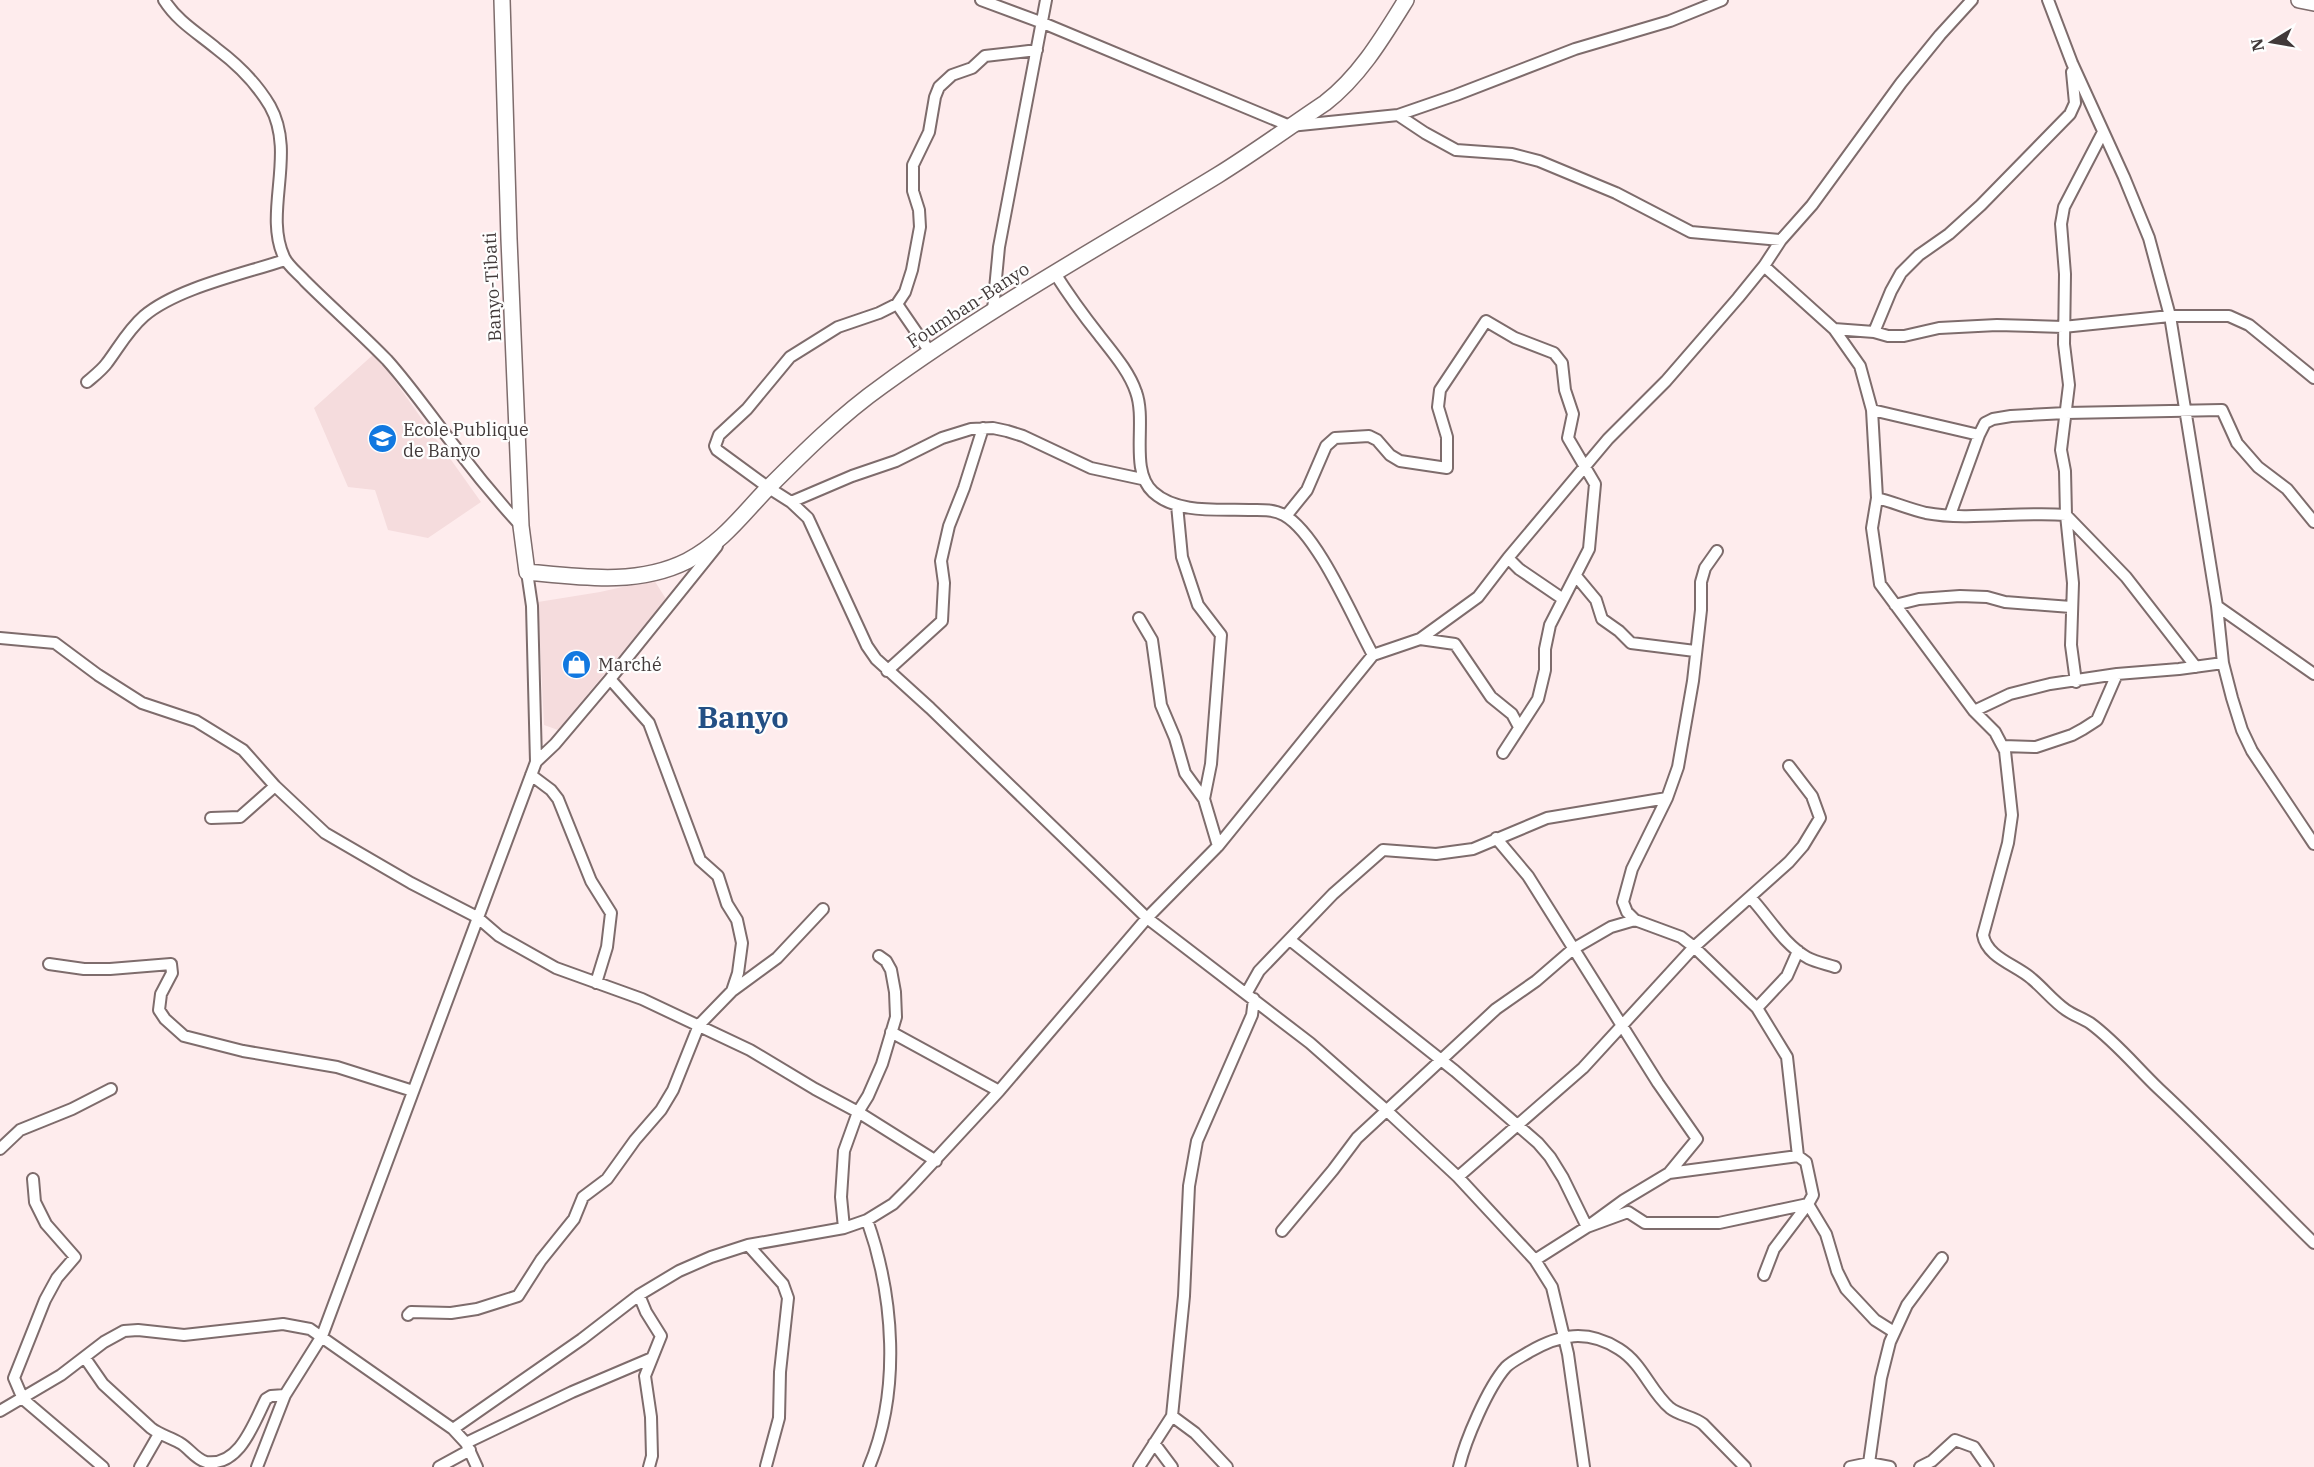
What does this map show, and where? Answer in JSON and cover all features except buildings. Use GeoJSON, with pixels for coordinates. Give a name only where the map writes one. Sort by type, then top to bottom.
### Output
{"type":"FeatureCollection","features":[{"type":"Feature","properties":{"kind":"highway","name":"Banyo-Tibati"},"geometry":{"type":"LineString","coordinates":[[502,0],[509,239],[522,526],[527,572]]}},
{"type":"Feature","properties":{"kind":"highway","name":"Foumban-Banyo"},"geometry":{"type":"LineString","coordinates":[[527,572],[590,578],[641,576],[686,561],[726,535],[769,488],[855,407],[930,352],[993,309],[1220,174],[1325,103],[1348,82],[1372,53],[1406,0]]}},
{"type":"Feature","properties":{"kind":"highway"},"geometry":{"type":"LineString","coordinates":[[2299,0],[2314,3]]}},
{"type":"Feature","properties":{"kind":"street"},"geometry":{"type":"LineString","coordinates":[[164,0],[182,22],[236,66],[257,87],[270,106],[276,122],[280,149],[282,171],[276,217],[277,233],[285,260],[385,359],[522,526]]}},
{"type":"Feature","properties":{"kind":"street"},"geometry":{"type":"LineString","coordinates":[[981,0],[1043,23],[1290,126],[1398,115],[1575,49],[1670,21],[1722,0]]}},
{"type":"Feature","properties":{"kind":"street"},"geometry":{"type":"LineString","coordinates":[[993,309],[999,247],[1046,0]]}},
{"type":"Feature","properties":{"kind":"street"},"geometry":{"type":"LineString","coordinates":[[453,1429],[582,1339],[639,1295],[696,1262],[748,1245],[844,1228],[867,1220],[892,1204],[936,1161],[999,1091],[1147,918],[1218,846],[1373,655],[1420,639],[1478,597],[1608,439],[1666,381],[1764,266],[1781,240],[1812,205],[1901,83],[1972,0]]}},
{"type":"Feature","properties":{"kind":"street"},"geometry":{"type":"LineString","coordinates":[[2048,0],[2072,63],[2149,238],[2170,316],[2217,606],[2223,663],[2232,698],[2252,751],[2314,844]]}},
{"type":"Feature","properties":{"kind":"street"},"geometry":{"type":"LineString","coordinates":[[1037,51],[985,56],[972,68],[952,75],[939,87],[929,132],[913,165],[913,191],[919,210],[920,227],[905,292],[897,304],[879,314],[838,327],[790,357],[747,408],[719,435],[715,441],[717,450],[791,502],[808,518],[867,646],[887,671],[930,708],[1147,918],[1310,1043],[1386,1110],[1458,1177],[1535,1260],[1555,1293],[1562,1336],[1568,1354],[1584,1467]]}},
{"type":"Feature","properties":{"kind":"street"},"geometry":{"type":"LineString","coordinates":[[1874,332],[1901,273],[1919,255],[1949,234],[1981,205],[2070,114],[2075,103],[2072,63]]}},
{"type":"Feature","properties":{"kind":"street"},"geometry":{"type":"LineString","coordinates":[[1398,115],[1456,150],[1512,154],[1539,161],[1616,193],[1691,232],[1781,240]]}},
{"type":"Feature","properties":{"kind":"street"},"geometry":{"type":"LineString","coordinates":[[2076,682],[2071,645],[2073,583],[2066,515],[2065,471],[2061,450],[2069,385],[2063,327],[2065,274],[2061,224],[2064,207],[2103,132]]}},
{"type":"Feature","properties":{"kind":"street"},"geometry":{"type":"LineString","coordinates":[[87,382],[106,366],[123,337],[133,326],[166,300],[285,260]]}},
{"type":"Feature","properties":{"kind":"street"},"geometry":{"type":"LineString","coordinates":[[1764,266],[1834,329],[1860,366],[1872,410],[1877,498],[1872,528],[1878,576],[1882,588],[1974,711],[1995,732],[2003,746],[2012,815],[2008,843],[1983,935],[1984,942],[2004,961],[2031,978],[2066,1010],[2089,1023],[2114,1044],[2192,1118],[2251,1178],[2268,1199],[2314,1243]]}},
{"type":"Feature","properties":{"kind":"street"},"geometry":{"type":"LineString","coordinates":[[1054,273],[1072,301],[1128,374],[1137,392],[1142,479]]}},
{"type":"Feature","properties":{"kind":"street"},"geometry":{"type":"LineString","coordinates":[[897,304],[930,352]]}},
{"type":"Feature","properties":{"kind":"street"},"geometry":{"type":"LineString","coordinates":[[1834,329],[1904,336],[1939,328],[1997,325],[2063,327],[2170,316],[2229,316],[2249,325],[2312,371]]}},
{"type":"Feature","properties":{"kind":"street"},"geometry":{"type":"LineString","coordinates":[[1286,516],[1307,490],[1326,446],[1335,438],[1369,436],[1377,440],[1390,455],[1400,461],[1447,468],[1447,437],[1438,407],[1440,390],[1486,321],[1515,338],[1554,352],[1562,363],[1573,414],[1568,438],[1595,484],[1589,549],[1550,625],[1545,649],[1545,670],[1538,699],[1503,753]]}},
{"type":"Feature","properties":{"kind":"street"},"geometry":{"type":"LineString","coordinates":[[1872,410],[1979,435]]}},
{"type":"Feature","properties":{"kind":"street"},"geometry":{"type":"LineString","coordinates":[[1950,515],[1979,435],[1985,423],[1993,419],[2066,413],[2222,410],[2237,443],[2258,467],[2288,489],[2314,522]]}},
{"type":"Feature","properties":{"kind":"street"},"geometry":{"type":"LineString","coordinates":[[887,671],[942,621],[944,583],[940,561],[949,526],[983,428]]}},
{"type":"Feature","properties":{"kind":"street"},"geometry":{"type":"LineString","coordinates":[[791,502],[852,476],[896,461],[942,438],[971,429],[993,428],[1023,436],[1091,468],[1142,479],[1166,502],[1210,509],[1267,510],[1286,516],[1306,533],[1340,590],[1373,655]]}},
{"type":"Feature","properties":{"kind":"street"},"geometry":{"type":"LineString","coordinates":[[1877,498],[1927,513],[2066,515],[2126,577],[2196,667]]}},
{"type":"Feature","properties":{"kind":"street"},"geometry":{"type":"LineString","coordinates":[[1177,505],[1182,557],[1198,605],[1221,635],[1211,764],[1204,799]]}},
{"type":"Feature","properties":{"kind":"street"},"geometry":{"type":"LineString","coordinates":[[257,1467],[285,1395],[322,1336],[536,762],[555,744],[610,679],[726,535]]}},
{"type":"Feature","properties":{"kind":"street"},"geometry":{"type":"LineString","coordinates":[[1717,550],[1702,574],[1701,610],[1693,681],[1680,759],[1667,798],[1632,869],[1623,897],[1627,912],[1635,920],[1681,937],[1757,1008],[1787,1058],[1798,1156]]}},
{"type":"Feature","properties":{"kind":"street"},"geometry":{"type":"LineString","coordinates":[[1508,558],[1519,569],[1563,599]]}},
{"type":"Feature","properties":{"kind":"street"},"geometry":{"type":"LineString","coordinates":[[527,572],[532,606],[536,762]]}},
{"type":"Feature","properties":{"kind":"street"},"geometry":{"type":"LineString","coordinates":[[1576,576],[1596,600],[1602,619],[1631,643],[1695,651]]}},
{"type":"Feature","properties":{"kind":"street"},"geometry":{"type":"LineString","coordinates":[[1895,605],[1919,599],[1960,596],[2071,607]]}},
{"type":"Feature","properties":{"kind":"street"},"geometry":{"type":"LineString","coordinates":[[2217,606],[2314,674]]}},
{"type":"Feature","properties":{"kind":"street"},"geometry":{"type":"LineString","coordinates":[[1138,618],[1152,640],[1161,705],[1175,738],[1185,773],[1204,799],[1218,846]]}},
{"type":"Feature","properties":{"kind":"street"},"geometry":{"type":"LineString","coordinates":[[0,638],[55,643],[98,675],[142,703],[196,721],[243,750],[275,786],[325,833],[411,883],[477,917],[499,936],[556,969],[642,999],[750,1050],[858,1112],[936,1161]]}},
{"type":"Feature","properties":{"kind":"street"},"geometry":{"type":"LineString","coordinates":[[1420,639],[1455,644],[1491,697],[1512,714],[1519,728]]}},
{"type":"Feature","properties":{"kind":"street"},"geometry":{"type":"LineString","coordinates":[[1974,711],[2020,691],[2050,684],[2076,682],[2117,674],[2223,663]]}},
{"type":"Feature","properties":{"kind":"street"},"geometry":{"type":"LineString","coordinates":[[2003,746],[2036,747],[2049,744],[2083,729],[2097,720],[2117,674]]}},
{"type":"Feature","properties":{"kind":"street"},"geometry":{"type":"LineString","coordinates":[[610,679],[649,723],[700,860],[718,876],[727,904],[737,920],[742,943],[738,973],[732,991]]}},
{"type":"Feature","properties":{"kind":"street"},"geometry":{"type":"LineString","coordinates":[[1458,1177],[1583,1068],[1694,947],[1789,862],[1803,846],[1820,818],[1812,796],[1789,766]]}},
{"type":"Feature","properties":{"kind":"street"},"geometry":{"type":"LineString","coordinates":[[531,774],[551,790],[558,799],[591,881],[611,913],[607,947],[596,983]]}},
{"type":"Feature","properties":{"kind":"street"},"geometry":{"type":"LineString","coordinates":[[211,819],[240,817],[275,786]]}},
{"type":"Feature","properties":{"kind":"street"},"geometry":{"type":"LineString","coordinates":[[1139,1467],[1172,1416],[1181,1339],[1192,1160],[1201,1132],[1252,1015],[1250,996],[1258,971],[1332,894],[1383,850],[1436,854],[1473,849],[1547,818],[1667,798]]}},
{"type":"Feature","properties":{"kind":"street"},"geometry":{"type":"LineString","coordinates":[[1496,838],[1528,876],[1658,1083],[1697,1139],[1669,1173],[1623,1200],[1587,1227],[1535,1260]]}},
{"type":"Feature","properties":{"kind":"street"},"geometry":{"type":"LineString","coordinates":[[1750,897],[1765,912],[1777,931],[1798,951],[1810,959],[1835,967]]}},
{"type":"Feature","properties":{"kind":"street"},"geometry":{"type":"LineString","coordinates":[[408,1315],[411,1312],[451,1313],[477,1309],[518,1296],[540,1260],[574,1219],[583,1197],[607,1179],[635,1140],[661,1110],[674,1090],[699,1025],[732,991],[777,958],[823,909]]}},
{"type":"Feature","properties":{"kind":"street"},"geometry":{"type":"LineString","coordinates":[[1282,1230],[1358,1138],[1496,1009],[1536,981],[1573,949],[1611,927],[1635,920]]}},
{"type":"Feature","properties":{"kind":"street"},"geometry":{"type":"LineString","coordinates":[[1290,940],[1441,1060],[1517,1124],[1550,1157],[1587,1227]]}},
{"type":"Feature","properties":{"kind":"street"},"geometry":{"type":"LineString","coordinates":[[1757,1008],[1787,976],[1798,951]]}},
{"type":"Feature","properties":{"kind":"street"},"geometry":{"type":"LineString","coordinates":[[844,1228],[841,1212],[844,1151],[858,1112],[872,1089],[896,1017],[894,980],[888,965],[879,956]]}},
{"type":"Feature","properties":{"kind":"street"},"geometry":{"type":"LineString","coordinates":[[50,964],[84,969],[110,969],[171,964],[172,974],[161,994],[159,1010],[165,1019],[184,1036],[243,1051],[337,1067],[413,1091]]}},
{"type":"Feature","properties":{"kind":"street"},"geometry":{"type":"LineString","coordinates":[[891,1032],[999,1091]]}},
{"type":"Feature","properties":{"kind":"street"},"geometry":{"type":"LineString","coordinates":[[0,1149],[20,1130],[72,1110],[111,1089]]}},
{"type":"Feature","properties":{"kind":"street"},"geometry":{"type":"LineString","coordinates":[[1669,1173],[1798,1156],[1806,1162],[1813,1195],[1774,1249],[1764,1275]]}},
{"type":"Feature","properties":{"kind":"street"},"geometry":{"type":"LineString","coordinates":[[33,1179],[35,1202],[46,1224],[75,1257],[57,1278],[45,1300],[14,1378],[23,1399],[103,1467]]}},
{"type":"Feature","properties":{"kind":"street"},"geometry":{"type":"LineString","coordinates":[[1587,1227],[1628,1212],[1645,1223],[1719,1222],[1808,1204]]}},
{"type":"Feature","properties":{"kind":"street"},"geometry":{"type":"LineString","coordinates":[[1808,1204],[1826,1234],[1837,1271],[1846,1289],[1875,1320],[1894,1332]]}},
{"type":"Feature","properties":{"kind":"street"},"geometry":{"type":"LineString","coordinates":[[867,1220],[884,1275],[890,1368],[884,1424],[869,1467]]}},
{"type":"Feature","properties":{"kind":"street"},"geometry":{"type":"LineString","coordinates":[[748,1245],[783,1284],[788,1298],[780,1372],[779,1418],[766,1466]]}},
{"type":"Feature","properties":{"kind":"street"},"geometry":{"type":"LineString","coordinates":[[1869,1463],[1884,1361],[1894,1332],[1907,1305],[1942,1258]]}},
{"type":"Feature","properties":{"kind":"street"},"geometry":{"type":"LineString","coordinates":[[639,1295],[645,1312],[662,1336],[645,1376],[651,1417],[652,1456],[649,1467]]}},
{"type":"Feature","properties":{"kind":"street"},"geometry":{"type":"LineString","coordinates":[[0,1411],[23,1399],[124,1331],[138,1330],[184,1335],[283,1324],[310,1329],[322,1336],[453,1429],[468,1446],[477,1467]]}},
{"type":"Feature","properties":{"kind":"street"},"geometry":{"type":"LineString","coordinates":[[1459,1467],[1484,1401],[1506,1367],[1562,1336],[1577,1335],[1618,1348],[1631,1358],[1671,1409],[1696,1418],[1745,1467]]}},
{"type":"Feature","properties":{"kind":"street"},"geometry":{"type":"LineString","coordinates":[[85,1358],[103,1384],[159,1434],[179,1442],[206,1462],[229,1458],[243,1446],[266,1399],[271,1396],[285,1395]]}},
{"type":"Feature","properties":{"kind":"street"},"geometry":{"type":"LineString","coordinates":[[439,1467],[468,1446],[572,1392],[652,1358]]}},
{"type":"Feature","properties":{"kind":"street"},"geometry":{"type":"LineString","coordinates":[[1172,1416],[1195,1433],[1227,1467]]}},
{"type":"Feature","properties":{"kind":"street"},"geometry":{"type":"LineString","coordinates":[[140,1467],[159,1434]]}},
{"type":"Feature","properties":{"kind":"street"},"geometry":{"type":"LineString","coordinates":[[1920,1467],[1932,1461],[1955,1440],[1974,1447],[1988,1467]]}},
{"type":"Feature","properties":{"kind":"street"},"geometry":{"type":"LineString","coordinates":[[1154,1443],[1173,1467]]}},
{"type":"Feature","properties":{"kind":"street"},"geometry":{"type":"LineString","coordinates":[[1850,1467],[1869,1463],[1890,1467]]}},
{"type":"Feature","properties":{"kind":"shaded area","name":"Ecole Publique de Banyo"},"geometry":{"type":"Polygon","coordinates":[[[375,353],[481,502],[428,538],[388,530],[375,490],[348,487],[314,408],[375,353]]]}},
{"type":"Feature","properties":{"kind":"shaded area","name":"Marché"},"geometry":{"type":"Polygon","coordinates":[[[654,580],[666,599],[558,730],[544,725],[538,602],[654,580]]]}},
{"type":"Feature","properties":{"kind":"place","name":"Ecole Publique de Banyo"},"geometry":{"type":"Point","coordinates":[382,439]}},
{"type":"Feature","properties":{"kind":"place","name":"Marché"},"geometry":{"type":"Point","coordinates":[577,664]}},
{"type":"Feature","properties":{"kind":"district","name":"Banyo"},"geometry":{"type":"Point","coordinates":[743,716]}}]}
